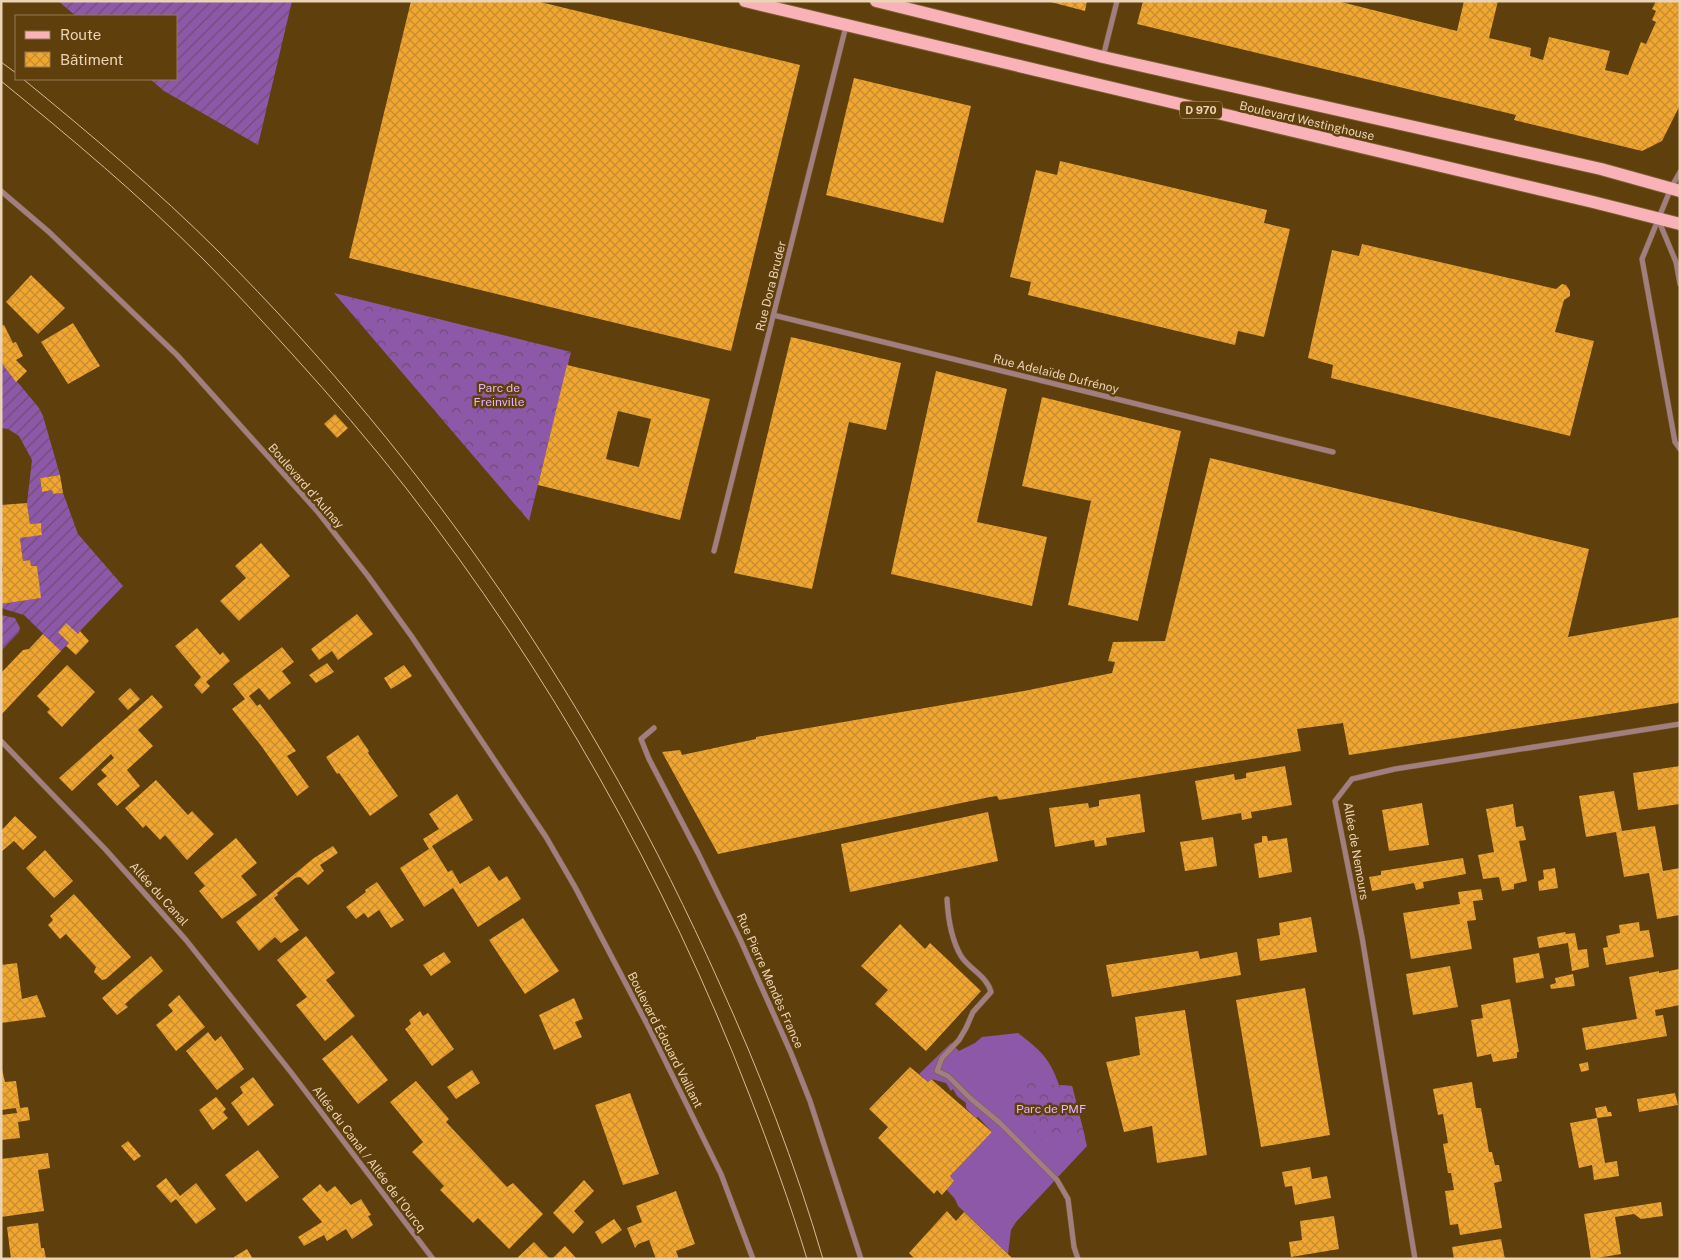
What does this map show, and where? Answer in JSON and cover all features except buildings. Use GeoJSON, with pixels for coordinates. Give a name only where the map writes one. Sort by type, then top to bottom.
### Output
{"type":"FeatureCollection","features":[{"type":"Feature","properties":{"kind":"main road","name":"Boulevard Westinghouse"},"geometry":{"type":"LineString","coordinates":[[745,1],[1658,219]]}},
{"type":"Feature","properties":{"kind":"main road","name":"Boulevard Westinghouse"},"geometry":{"type":"LineString","coordinates":[[876,1],[1103,57],[1601,170],[1675,190]]}},
{"type":"Feature","properties":{"kind":"main road","name":"D 970"},"geometry":{"type":"LineString","coordinates":[[1658,219],[1680,224]]}},
{"type":"Feature","properties":{"kind":"street"},"geometry":{"type":"LineString","coordinates":[[1103,57],[1117,1]]}},
{"type":"Feature","properties":{"kind":"street","name":"Rue Dora Bruder"},"geometry":{"type":"LineString","coordinates":[[714,551],[846,25]]}},
{"type":"Feature","properties":{"kind":"street"},"geometry":{"type":"LineString","coordinates":[[1680,172],[1675,190],[1658,219],[1642,259],[1675,442],[1680,449]]}},
{"type":"Feature","properties":{"kind":"street","name":"Boulevard d'Aulnay"},"geometry":{"type":"LineString","coordinates":[[1,191],[49,232],[176,355],[317,511],[368,576],[412,637],[546,837]]}},
{"type":"Feature","properties":{"kind":"street"},"geometry":{"type":"LineString","coordinates":[[1658,219],[1676,262],[1680,284]]}},
{"type":"Feature","properties":{"kind":"street","name":"Rue Adelaïde Dufrénoy"},"geometry":{"type":"LineString","coordinates":[[773,315],[1333,452]]}},
{"type":"Feature","properties":{"kind":"street","name":"Allée de Nemours"},"geometry":{"type":"LineString","coordinates":[[1415,1259],[1362,938],[1335,801],[1352,779],[1394,769],[1680,724]]}},
{"type":"Feature","properties":{"kind":"street","name":"Rue Pierre Mendès France"},"geometry":{"type":"LineString","coordinates":[[654,728],[641,740],[736,930],[791,1052],[810,1101],[862,1259]]}},
{"type":"Feature","properties":{"kind":"street","name":"Allée du Canal"},"geometry":{"type":"LineString","coordinates":[[1,741],[106,850],[186,940],[290,1071]]}},
{"type":"Feature","properties":{"kind":"street","name":"Boulevard Édouard Vaillant"},"geometry":{"type":"LineString","coordinates":[[546,837],[575,887],[721,1174],[752,1259]]}},
{"type":"Feature","properties":{"kind":"street"},"geometry":{"type":"LineString","coordinates":[[947,899],[948,920],[961,956],[989,985],[991,992],[972,1012],[959,1040],[942,1058],[938,1070],[948,1076],[970,1098],[1000,1123],[1057,1180],[1068,1199],[1074,1247],[1078,1259]]}},
{"type":"Feature","properties":{"kind":"street","name":"Allée du Canal / Allée de l'Ourcq"},"geometry":{"type":"LineString","coordinates":[[290,1071],[433,1259]]}},
{"type":"Feature","properties":{"kind":"green space"},"geometry":{"type":"Polygon","coordinates":[[[58,1],[292,1],[258,145],[164,91],[151,80],[178,80],[178,15],[75,15],[58,1]]]}},
{"type":"Feature","properties":{"kind":"green space","name":"Parc de Freinville"},"geometry":{"type":"Polygon","coordinates":[[[334,293],[571,352],[529,521],[334,293]]]}},
{"type":"Feature","properties":{"kind":"green space"},"geometry":{"type":"Polygon","coordinates":[[[1,362],[39,408],[43,416],[60,475],[40,478],[42,492],[52,490],[53,494],[63,493],[78,534],[123,586],[61,651],[24,615],[1,608],[1,604],[40,598],[37,566],[31,566],[30,560],[23,561],[20,538],[42,534],[41,523],[30,524],[27,503],[32,460],[19,436],[8,429],[1,428],[1,362]]]}},
{"type":"Feature","properties":{"kind":"green space"},"geometry":{"type":"Polygon","coordinates":[[[1,615],[15,618],[20,628],[19,632],[1,651],[1,615]]]}},
{"type":"Feature","properties":{"kind":"green space"},"geometry":{"type":"Polygon","coordinates":[[[1018,1033],[1032,1044],[1048,1061],[1059,1085],[1072,1086],[1087,1146],[1016,1222],[1011,1230],[1008,1254],[958,1206],[955,1199],[946,1189],[954,1181],[950,1176],[992,1132],[978,1117],[976,1118],[966,1108],[966,1103],[957,1096],[953,1089],[951,1091],[946,1083],[931,1079],[928,1082],[919,1074],[951,1043],[959,1051],[982,1037],[1018,1033]]]}},
{"type":"Feature","properties":{"kind":"green space","name":"Parc de PMF"},"geometry":{"type":"Polygon","coordinates":[[[1025,1076],[1031,1076],[1054,1085],[1072,1086],[1085,1137],[1047,1134],[1030,1153],[1024,1148],[1033,1138],[1035,1128],[1020,1109],[1014,1093],[1018,1080],[1025,1076]]]}},
{"type":"Feature","properties":{"kind":"tram line"},"geometry":{"type":"LineString","coordinates":[[1,62],[15,72]]}},
{"type":"Feature","properties":{"kind":"tram line"},"geometry":{"type":"LineString","coordinates":[[24,80],[172,207],[219,252],[296,332],[369,416],[437,503],[502,593],[562,686],[619,781],[670,880],[748,1048],[801,1188],[823,1259]]}},
{"type":"Feature","properties":{"kind":"tram line"},"geometry":{"type":"LineString","coordinates":[[1,81],[130,190],[203,259],[260,318],[365,437],[406,488],[508,630],[600,778],[680,933],[716,1013],[749,1094],[780,1176],[807,1259]]}}]}
